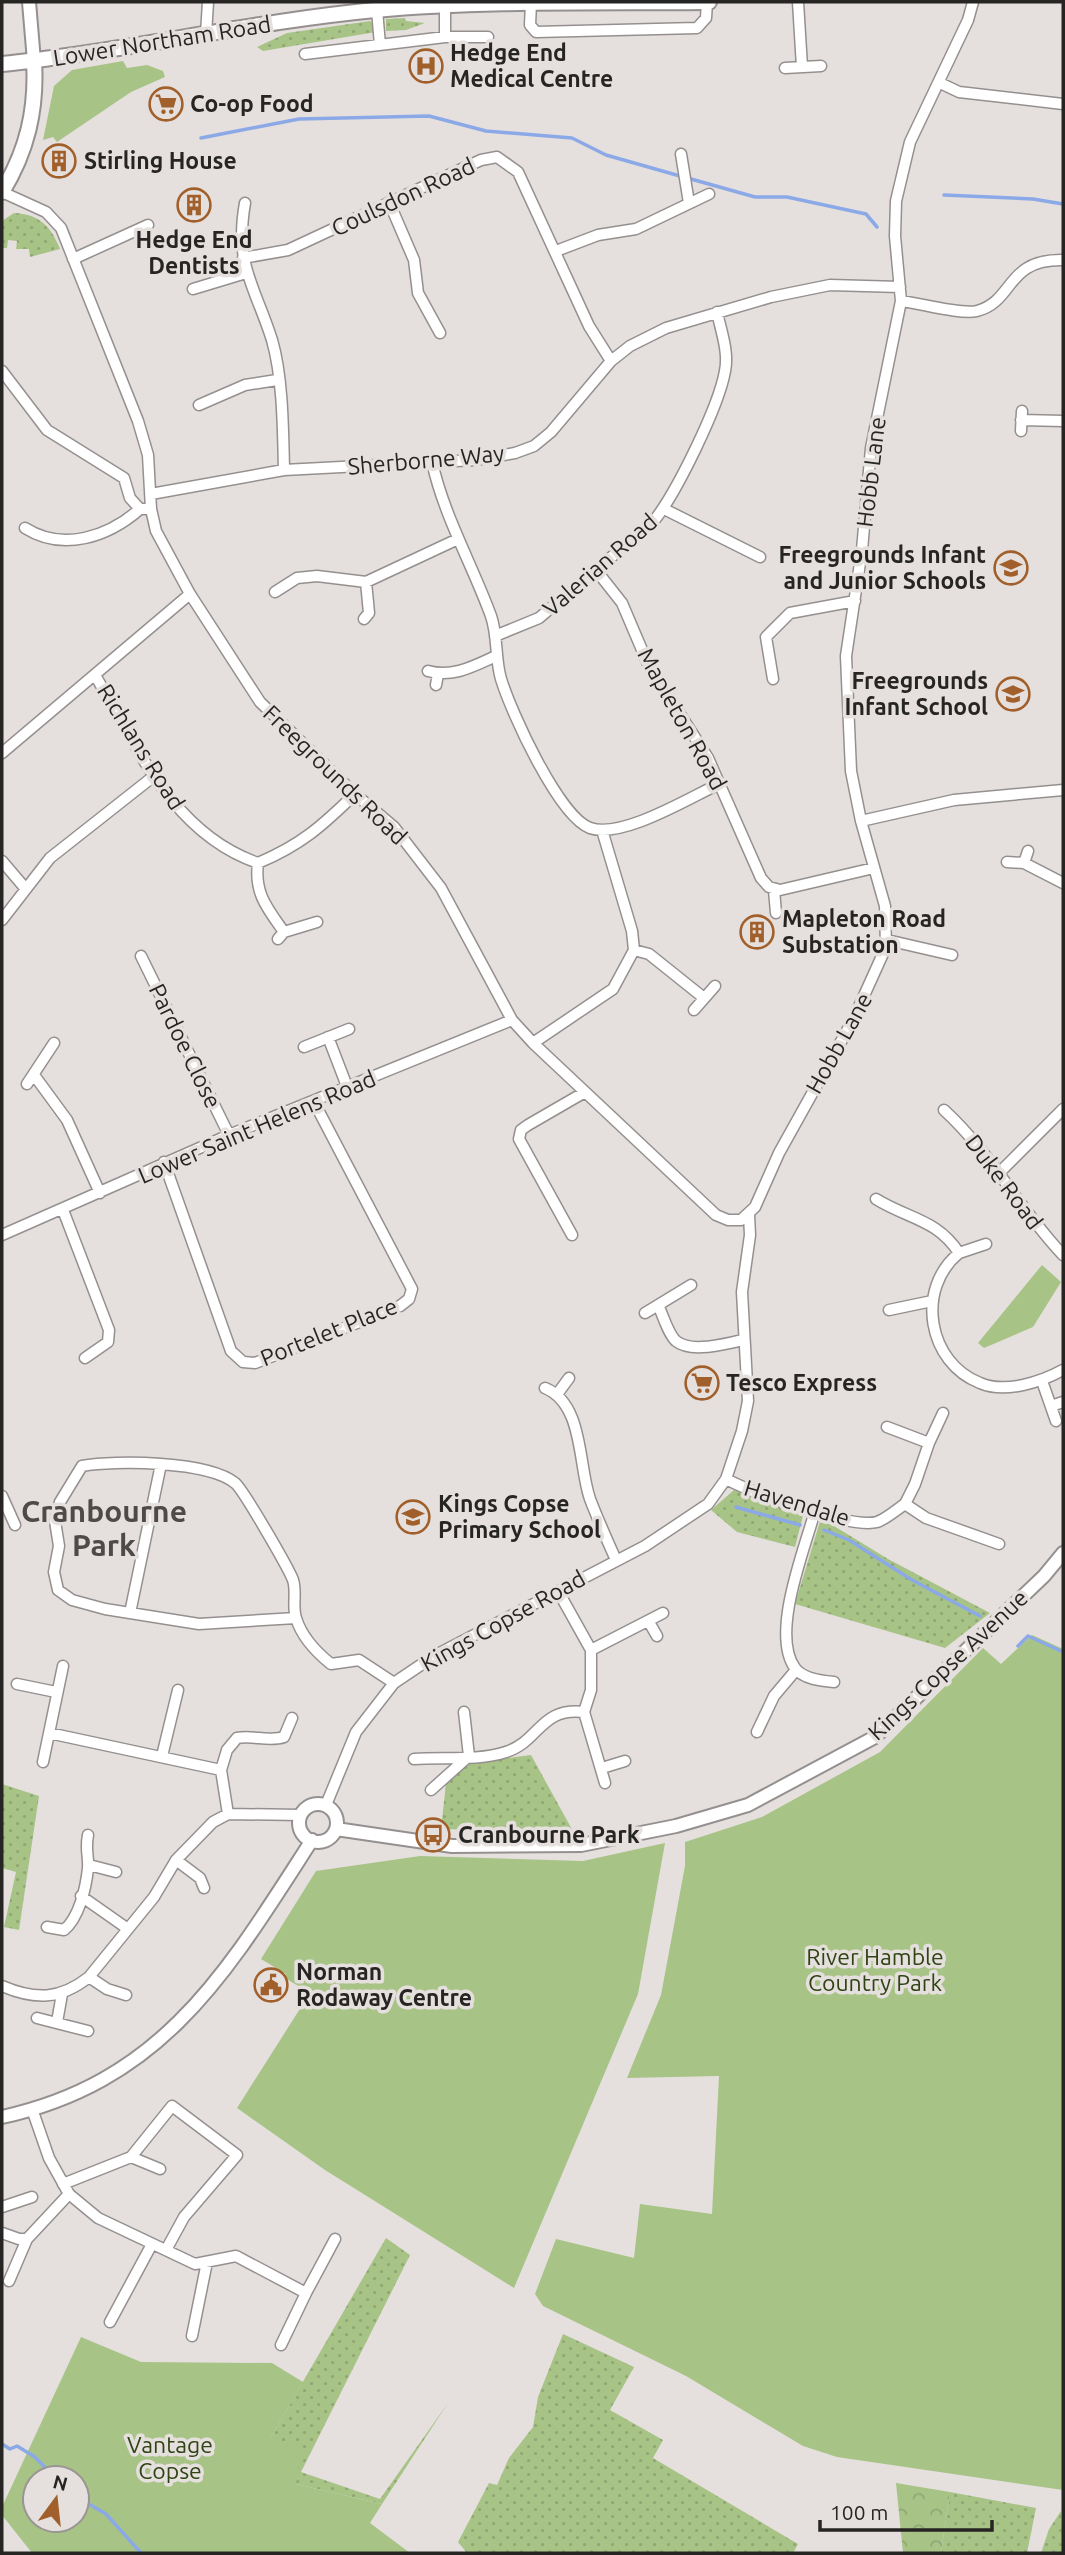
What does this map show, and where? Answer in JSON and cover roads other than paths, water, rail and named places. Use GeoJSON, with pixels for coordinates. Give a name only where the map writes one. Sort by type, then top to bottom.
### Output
{"type":"FeatureCollection","features":[{"type":"Feature","properties":{"kind":"main road","name":"Lower Northam Road"},"geometry":{"type":"LineString","coordinates":[[2,64],[377,10],[558,2],[708,2]]}},
{"type":"Feature","properties":{"kind":"main road"},"geometry":{"type":"LineString","coordinates":[[2,192],[19,164],[30,127],[36,88],[34,61]]}},
{"type":"Feature","properties":{"kind":"street"},"geometry":{"type":"LineString","coordinates":[[29,2],[34,61]]}},
{"type":"Feature","properties":{"kind":"street"},"geometry":{"type":"LineString","coordinates":[[206,34],[208,2]]}},
{"type":"Feature","properties":{"kind":"street"},"geometry":{"type":"LineString","coordinates":[[531,4],[530,25],[536,32],[697,28],[706,18],[708,2]]}},
{"type":"Feature","properties":{"kind":"street"},"geometry":{"type":"LineString","coordinates":[[798,2],[802,67]]}},
{"type":"Feature","properties":{"kind":"street","name":"Hobb Lane"},"geometry":{"type":"LineString","coordinates":[[749,1215],[785,1142],[853,1020],[879,968],[887,940],[885,906],[861,821],[851,771],[846,656],[863,550],[871,448],[901,301],[895,236],[896,201],[910,142],[940,83],[973,2]]}},
{"type":"Feature","properties":{"kind":"street"},"geometry":{"type":"LineString","coordinates":[[445,5],[445,37]]}},
{"type":"Feature","properties":{"kind":"street"},"geometry":{"type":"LineString","coordinates":[[377,10],[380,44]]}},
{"type":"Feature","properties":{"kind":"street"},"geometry":{"type":"LineString","coordinates":[[305,54],[445,37],[488,37]]}},
{"type":"Feature","properties":{"kind":"street"},"geometry":{"type":"LineString","coordinates":[[785,68],[821,66]]}},
{"type":"Feature","properties":{"kind":"street"},"geometry":{"type":"LineString","coordinates":[[940,83],[958,92],[1063,104]]}},
{"type":"Feature","properties":{"kind":"street","name":"Coulsdon Road"},"geometry":{"type":"LineString","coordinates":[[243,258],[288,250],[481,160],[497,158],[519,172],[589,326],[611,361]]}},
{"type":"Feature","properties":{"kind":"street"},"geometry":{"type":"LineString","coordinates":[[685,158],[689,203]]}},
{"type":"Feature","properties":{"kind":"street"},"geometry":{"type":"LineString","coordinates":[[2,192],[55,219],[93,302],[138,421],[148,455],[151,494],[146,509],[117,526],[75,541],[53,541],[28,533]]}},
{"type":"Feature","properties":{"kind":"street"},"geometry":{"type":"LineString","coordinates":[[556,251],[598,235],[636,229],[709,194]]}},
{"type":"Feature","properties":{"kind":"street"},"geometry":{"type":"LineString","coordinates":[[389,202],[414,260],[418,293],[440,333]]}},
{"type":"Feature","properties":{"kind":"street"},"geometry":{"type":"LineString","coordinates":[[245,203],[240,228],[243,258],[272,341],[283,421],[284,470]]}},
{"type":"Feature","properties":{"kind":"street"},"geometry":{"type":"LineString","coordinates":[[73,259],[148,225]]}},
{"type":"Feature","properties":{"kind":"street"},"geometry":{"type":"LineString","coordinates":[[901,301],[975,312],[988,307],[1026,266],[1047,260],[1063,260]]}},
{"type":"Feature","properties":{"kind":"street"},"geometry":{"type":"LineString","coordinates":[[193,289],[247,273]]}},
{"type":"Feature","properties":{"kind":"street","name":"Sherborne Way"},"geometry":{"type":"LineString","coordinates":[[151,494],[284,470],[494,457],[534,446],[568,414],[592,380],[611,361],[650,335],[717,312],[830,285],[900,288]]}},
{"type":"Feature","properties":{"kind":"street","name":"Valerian Road"},"geometry":{"type":"LineString","coordinates":[[495,636],[539,618],[653,523],[664,509],[694,450],[726,370],[726,355],[717,312]]}},
{"type":"Feature","properties":{"kind":"street","name":"Freegrounds Road"},"geometry":{"type":"LineString","coordinates":[[2,370],[18,395],[47,430],[124,478],[130,498],[146,509],[190,594],[260,702],[394,827],[441,888],[512,1020],[533,1043],[716,1215],[733,1221],[749,1215]]}},
{"type":"Feature","properties":{"kind":"street"},"geometry":{"type":"LineString","coordinates":[[199,405],[245,385],[277,380]]}},
{"type":"Feature","properties":{"kind":"street"},"geometry":{"type":"LineString","coordinates":[[1021,421],[1063,421]]}},
{"type":"Feature","properties":{"kind":"street"},"geometry":{"type":"LineString","coordinates":[[432,462],[439,493],[491,618],[496,656],[512,704],[559,799],[580,823],[602,830],[614,830],[719,784]]}},
{"type":"Feature","properties":{"kind":"street"},"geometry":{"type":"LineString","coordinates":[[664,509],[760,557]]}},
{"type":"Feature","properties":{"kind":"street"},"geometry":{"type":"LineString","coordinates":[[275,592],[298,578],[307,577],[366,582],[458,539]]}},
{"type":"Feature","properties":{"kind":"street","name":"Mapleton Road"},"geometry":{"type":"LineString","coordinates":[[596,570],[622,603],[648,664],[708,758],[761,878],[774,890]]}},
{"type":"Feature","properties":{"kind":"street"},"geometry":{"type":"LineString","coordinates":[[364,619],[369,613],[366,582]]}},
{"type":"Feature","properties":{"kind":"street"},"geometry":{"type":"LineString","coordinates":[[2,753],[190,594]]}},
{"type":"Feature","properties":{"kind":"street"},"geometry":{"type":"LineString","coordinates":[[773,679],[766,637],[790,613],[855,601]]}},
{"type":"Feature","properties":{"kind":"street"},"geometry":{"type":"LineString","coordinates":[[434,677],[461,671],[496,656]]}},
{"type":"Feature","properties":{"kind":"street","name":"Richlans Road"},"geometry":{"type":"LineString","coordinates":[[95,675],[154,776],[189,820],[234,855],[258,863]]}},
{"type":"Feature","properties":{"kind":"street"},"geometry":{"type":"LineString","coordinates":[[2,920],[50,858],[154,776]]}},
{"type":"Feature","properties":{"kind":"street"},"geometry":{"type":"LineString","coordinates":[[861,821],[954,800],[1063,790]]}},
{"type":"Feature","properties":{"kind":"street"},"geometry":{"type":"LineString","coordinates":[[317,922],[281,935],[264,904],[255,880],[258,863],[313,834],[355,793]]}},
{"type":"Feature","properties":{"kind":"street"},"geometry":{"type":"LineString","coordinates":[[533,1043],[613,989],[634,950],[632,931],[608,861],[602,830]]}},
{"type":"Feature","properties":{"kind":"street"},"geometry":{"type":"LineString","coordinates":[[1024,863],[1028,851]]}},
{"type":"Feature","properties":{"kind":"street"},"geometry":{"type":"LineString","coordinates":[[2,861],[25,888]]}},
{"type":"Feature","properties":{"kind":"street"},"geometry":{"type":"LineString","coordinates":[[1007,862],[1024,863],[1063,883]]}},
{"type":"Feature","properties":{"kind":"street"},"geometry":{"type":"LineString","coordinates":[[776,913],[774,890],[874,868]]}},
{"type":"Feature","properties":{"kind":"street"},"geometry":{"type":"LineString","coordinates":[[887,940],[952,955]]}},
{"type":"Feature","properties":{"kind":"street"},"geometry":{"type":"LineString","coordinates":[[634,950],[649,954],[704,998]]}},
{"type":"Feature","properties":{"kind":"street","name":"Pardoe Close"},"geometry":{"type":"LineString","coordinates":[[141,957],[229,1135]]}},
{"type":"Feature","properties":{"kind":"street"},"geometry":{"type":"LineString","coordinates":[[694,1010],[715,986]]}},
{"type":"Feature","properties":{"kind":"street","name":"Lower Saint Helens Road"},"geometry":{"type":"LineString","coordinates":[[2,1235],[229,1135],[348,1089],[512,1020]]}},
{"type":"Feature","properties":{"kind":"street"},"geometry":{"type":"LineString","coordinates":[[304,1046],[349,1029]]}},
{"type":"Feature","properties":{"kind":"street"},"geometry":{"type":"LineString","coordinates":[[328,1037],[348,1089]]}},
{"type":"Feature","properties":{"kind":"street"},"geometry":{"type":"LineString","coordinates":[[54,1044],[31,1079],[67,1120],[100,1194]]}},
{"type":"Feature","properties":{"kind":"street"},"geometry":{"type":"LineString","coordinates":[[567,1231],[519,1139],[521,1130],[528,1125],[586,1092]]}},
{"type":"Feature","properties":{"kind":"street","name":"Portelet Place"},"geometry":{"type":"LineString","coordinates":[[164,1163],[231,1350],[243,1362],[255,1363],[400,1306],[409,1299],[412,1289],[314,1102]]}},
{"type":"Feature","properties":{"kind":"street"},"geometry":{"type":"LineString","coordinates":[[1000,1172],[1063,1109]]}},
{"type":"Feature","properties":{"kind":"street","name":"Duke Road"},"geometry":{"type":"LineString","coordinates":[[944,1110],[972,1136],[1000,1172],[1022,1209],[1063,1255]]}},
{"type":"Feature","properties":{"kind":"street"},"geometry":{"type":"LineString","coordinates":[[876,1199],[896,1212],[925,1221],[945,1233],[959,1253]]}},
{"type":"Feature","properties":{"kind":"street"},"geometry":{"type":"LineString","coordinates":[[63,1210],[108,1330],[108,1342],[102,1349],[85,1357]]}},
{"type":"Feature","properties":{"kind":"street"},"geometry":{"type":"LineString","coordinates":[[726,1479],[742,1431],[747,1401],[742,1292],[750,1235],[749,1215]]}},
{"type":"Feature","properties":{"kind":"street"},"geometry":{"type":"LineString","coordinates":[[986,1244],[959,1253],[941,1277],[932,1301],[935,1334],[943,1355],[965,1376],[982,1385],[1010,1387],[1042,1381],[1063,1370]]}},
{"type":"Feature","properties":{"kind":"street"},"geometry":{"type":"LineString","coordinates":[[645,1314],[691,1285]]}},
{"type":"Feature","properties":{"kind":"street"},"geometry":{"type":"LineString","coordinates":[[889,1310],[932,1301]]}},
{"type":"Feature","properties":{"kind":"street"},"geometry":{"type":"LineString","coordinates":[[658,1305],[675,1340],[685,1345],[698,1347],[744,1340]]}},
{"type":"Feature","properties":{"kind":"street"},"geometry":{"type":"LineString","coordinates":[[558,1393],[569,1378]]}},
{"type":"Feature","properties":{"kind":"street"},"geometry":{"type":"LineString","coordinates":[[1042,1381],[1056,1421]]}},
{"type":"Feature","properties":{"kind":"street"},"geometry":{"type":"LineString","coordinates":[[545,1388],[558,1393],[571,1416],[589,1497],[616,1560]]}},
{"type":"Feature","properties":{"kind":"street"},"geometry":{"type":"LineString","coordinates":[[1051,1406],[1063,1402]]}},
{"type":"Feature","properties":{"kind":"street"},"geometry":{"type":"LineString","coordinates":[[943,1413],[905,1504],[926,1518],[999,1544]]}},
{"type":"Feature","properties":{"kind":"street"},"geometry":{"type":"LineString","coordinates":[[887,1427],[929,1443]]}},
{"type":"Feature","properties":{"kind":"street"},"geometry":{"type":"LineString","coordinates":[[296,1618],[199,1624],[72,1600],[58,1590],[54,1572],[59,1546],[55,1521],[60,1502],[82,1466],[112,1461],[161,1464],[213,1474],[236,1483],[293,1581],[296,1618],[311,1648],[331,1664],[359,1660],[394,1682]]}},
{"type":"Feature","properties":{"kind":"street"},"geometry":{"type":"LineString","coordinates":[[130,1613],[161,1464]]}},
{"type":"Feature","properties":{"kind":"street","name":"Havendale"},"geometry":{"type":"LineString","coordinates":[[726,1479],[745,1489],[851,1523],[877,1522],[905,1504]]}},
{"type":"Feature","properties":{"kind":"street","name":"Kings Copse Road"},"geometry":{"type":"LineString","coordinates":[[326,1805],[356,1732],[394,1682],[434,1656],[645,1546],[698,1512],[726,1479]]}},
{"type":"Feature","properties":{"kind":"street"},"geometry":{"type":"LineString","coordinates":[[2,1496],[15,1525]]}},
{"type":"Feature","properties":{"kind":"street"},"geometry":{"type":"LineString","coordinates":[[815,1511],[792,1589],[786,1621],[790,1659],[796,1670],[808,1677],[830,1679]]}},
{"type":"Feature","properties":{"kind":"street","name":"Kings Copse Avenue"},"geometry":{"type":"LineString","coordinates":[[336,1829],[452,1846],[581,1845],[676,1825],[748,1805],[875,1737],[995,1624],[1044,1576],[1063,1553]]}},
{"type":"Feature","properties":{"kind":"street"},"geometry":{"type":"LineString","coordinates":[[558,1591],[591,1650],[591,1690],[584,1712],[587,1732],[602,1768],[605,1783]]}},
{"type":"Feature","properties":{"kind":"street"},"geometry":{"type":"LineString","coordinates":[[591,1650],[663,1613]]}},
{"type":"Feature","properties":{"kind":"street"},"geometry":{"type":"LineString","coordinates":[[649,1622],[657,1636]]}},
{"type":"Feature","properties":{"kind":"street"},"geometry":{"type":"LineString","coordinates":[[43,1762],[63,1666]]}},
{"type":"Feature","properties":{"kind":"street"},"geometry":{"type":"LineString","coordinates":[[757,1732],[767,1721],[774,1696],[796,1670]]}},
{"type":"Feature","properties":{"kind":"street"},"geometry":{"type":"LineString","coordinates":[[17,1684],[56,1692]]}},
{"type":"Feature","properties":{"kind":"street"},"geometry":{"type":"LineString","coordinates":[[162,1756],[178,1690]]}},
{"type":"Feature","properties":{"kind":"street"},"geometry":{"type":"LineString","coordinates":[[414,1759],[508,1752],[549,1717],[565,1710],[584,1712]]}},
{"type":"Feature","properties":{"kind":"street"},"geometry":{"type":"LineString","coordinates":[[464,1712],[469,1756]]}},
{"type":"Feature","properties":{"kind":"street"},"geometry":{"type":"LineString","coordinates":[[228,1814],[220,1770],[227,1750],[237,1738],[251,1735],[275,1740],[284,1737],[292,1718]]}},
{"type":"Feature","properties":{"kind":"street"},"geometry":{"type":"LineString","coordinates":[[49,1733],[220,1770]]}},
{"type":"Feature","properties":{"kind":"street"},"geometry":{"type":"LineString","coordinates":[[431,1790],[469,1756]]}},
{"type":"Feature","properties":{"kind":"street"},"geometry":{"type":"LineString","coordinates":[[602,1768],[625,1761]]}},
{"type":"Feature","properties":{"kind":"street"},"geometry":{"type":"LineString","coordinates":[[326,1805],[335,1814],[336,1829],[328,1839],[312,1840],[302,1832],[302,1815],[310,1806],[326,1805]]}},
{"type":"Feature","properties":{"kind":"street"},"geometry":{"type":"LineString","coordinates":[[2,1986],[40,1997],[62,1994],[89,1977],[154,1897],[176,1860],[212,1822],[228,1814],[302,1815]]}},
{"type":"Feature","properties":{"kind":"street"},"geometry":{"type":"LineString","coordinates":[[47,1927],[64,1930],[75,1922],[89,1866],[85,1853],[88,1835]]}},
{"type":"Feature","properties":{"kind":"street"},"geometry":{"type":"LineString","coordinates":[[2,2117],[78,2093],[134,2061],[177,2026],[231,1965],[312,1840]]}},
{"type":"Feature","properties":{"kind":"street"},"geometry":{"type":"LineString","coordinates":[[176,1860],[205,1882]]}},
{"type":"Feature","properties":{"kind":"street"},"geometry":{"type":"LineString","coordinates":[[89,1866],[116,1872]]}},
{"type":"Feature","properties":{"kind":"street"},"geometry":{"type":"LineString","coordinates":[[81,1896],[128,1929]]}},
{"type":"Feature","properties":{"kind":"street"},"geometry":{"type":"LineString","coordinates":[[89,1977],[107,1989],[127,1995]]}},
{"type":"Feature","properties":{"kind":"street"},"geometry":{"type":"LineString","coordinates":[[57,2022],[62,1994]]}},
{"type":"Feature","properties":{"kind":"street"},"geometry":{"type":"LineString","coordinates":[[37,2018],[88,2031]]}},
{"type":"Feature","properties":{"kind":"street"},"geometry":{"type":"LineString","coordinates":[[9,2281],[27,2239],[66,2189],[131,2157],[172,2106],[237,2155],[184,2217],[166,2250]]}},
{"type":"Feature","properties":{"kind":"street"},"geometry":{"type":"LineString","coordinates":[[33,2109],[48,2158],[66,2189],[98,2218],[195,2264],[236,2256],[306,2293]]}},
{"type":"Feature","properties":{"kind":"street"},"geometry":{"type":"LineString","coordinates":[[131,2157],[159,2169]]}},
{"type":"Feature","properties":{"kind":"street"},"geometry":{"type":"LineString","coordinates":[[2,2207],[32,2197]]}},
{"type":"Feature","properties":{"kind":"street"},"geometry":{"type":"LineString","coordinates":[[2,2233],[27,2239]]}},
{"type":"Feature","properties":{"kind":"street"},"geometry":{"type":"LineString","coordinates":[[281,2345],[335,2239]]}},
{"type":"Feature","properties":{"kind":"street"},"geometry":{"type":"LineString","coordinates":[[110,2322],[152,2244]]}},
{"type":"Feature","properties":{"kind":"street"},"geometry":{"type":"LineString","coordinates":[[192,2336],[207,2262]]}},
{"type":"Feature","properties":{"kind":"waterway"},"geometry":{"type":"LineString","coordinates":[[201,138],[299,119],[429,116],[486,131],[572,138],[606,155],[680,176]]}},
{"type":"Feature","properties":{"kind":"waterway"},"geometry":{"type":"LineString","coordinates":[[691,179],[755,197],[787,197],[866,214],[877,227]]}},
{"type":"Feature","properties":{"kind":"waterway"},"geometry":{"type":"LineString","coordinates":[[944,195],[1033,199],[1063,204]]}},
{"type":"Feature","properties":{"kind":"waterway"},"geometry":{"type":"LineString","coordinates":[[736,1507],[800,1525]]}},
{"type":"Feature","properties":{"kind":"waterway"},"geometry":{"type":"LineString","coordinates":[[824,1530],[849,1540],[912,1580],[980,1616]]}},
{"type":"Feature","properties":{"kind":"waterway"},"geometry":{"type":"LineString","coordinates":[[1018,1646],[1028,1636],[1063,1652]]}},
{"type":"Feature","properties":{"kind":"waterway"},"geometry":{"type":"LineString","coordinates":[[2,2444],[10,2449],[17,2446],[42,2464]]}},
{"type":"Feature","properties":{"kind":"waterway"},"geometry":{"type":"LineString","coordinates":[[91,2505],[106,2514],[141,2553]]}},
{"type":"Feature","properties":{"kind":"place","name":"Hedge End Medical Centre"},"geometry":{"type":"Point","coordinates":[426,66]}},
{"type":"Feature","properties":{"kind":"place","name":"Co-op Food"},"geometry":{"type":"Point","coordinates":[166,104]}},
{"type":"Feature","properties":{"kind":"place","name":"Stirling House"},"geometry":{"type":"Point","coordinates":[59,161]}},
{"type":"Feature","properties":{"kind":"place","name":"Hedge End Dentists"},"geometry":{"type":"Point","coordinates":[194,205]}},
{"type":"Feature","properties":{"kind":"place","name":"Freegrounds Infant and Junior Schools"},"geometry":{"type":"Point","coordinates":[1011,568]}},
{"type":"Feature","properties":{"kind":"place","name":"Freegrounds Infant School"},"geometry":{"type":"Point","coordinates":[1013,694]}},
{"type":"Feature","properties":{"kind":"place","name":"Mapleton Road Substation"},"geometry":{"type":"Point","coordinates":[757,932]}},
{"type":"Feature","properties":{"kind":"place","name":"Tesco Express"},"geometry":{"type":"Point","coordinates":[702,1383]}},
{"type":"Feature","properties":{"kind":"place","name":"Kings Copse Primary School"},"geometry":{"type":"Point","coordinates":[413,1517]}},
{"type":"Feature","properties":{"kind":"place","name":"Cranbourne Park"},"geometry":{"type":"Point","coordinates":[433,1835]}},
{"type":"Feature","properties":{"kind":"place","name":"Norman Rodaway Centre"},"geometry":{"type":"Point","coordinates":[271,1985]}},
{"type":"Feature","properties":{"kind":"district","name":"Cranbourne Park"},"geometry":{"type":"Point","coordinates":[104,1529]}},
{"type":"Feature","properties":{"kind":"park label","name":"River Hamble Country Park"},"geometry":{"type":"Point","coordinates":[875,1970]}},
{"type":"Feature","properties":{"kind":"park label","name":"Vantage Copse"},"geometry":{"type":"Point","coordinates":[170,2458]}}]}
